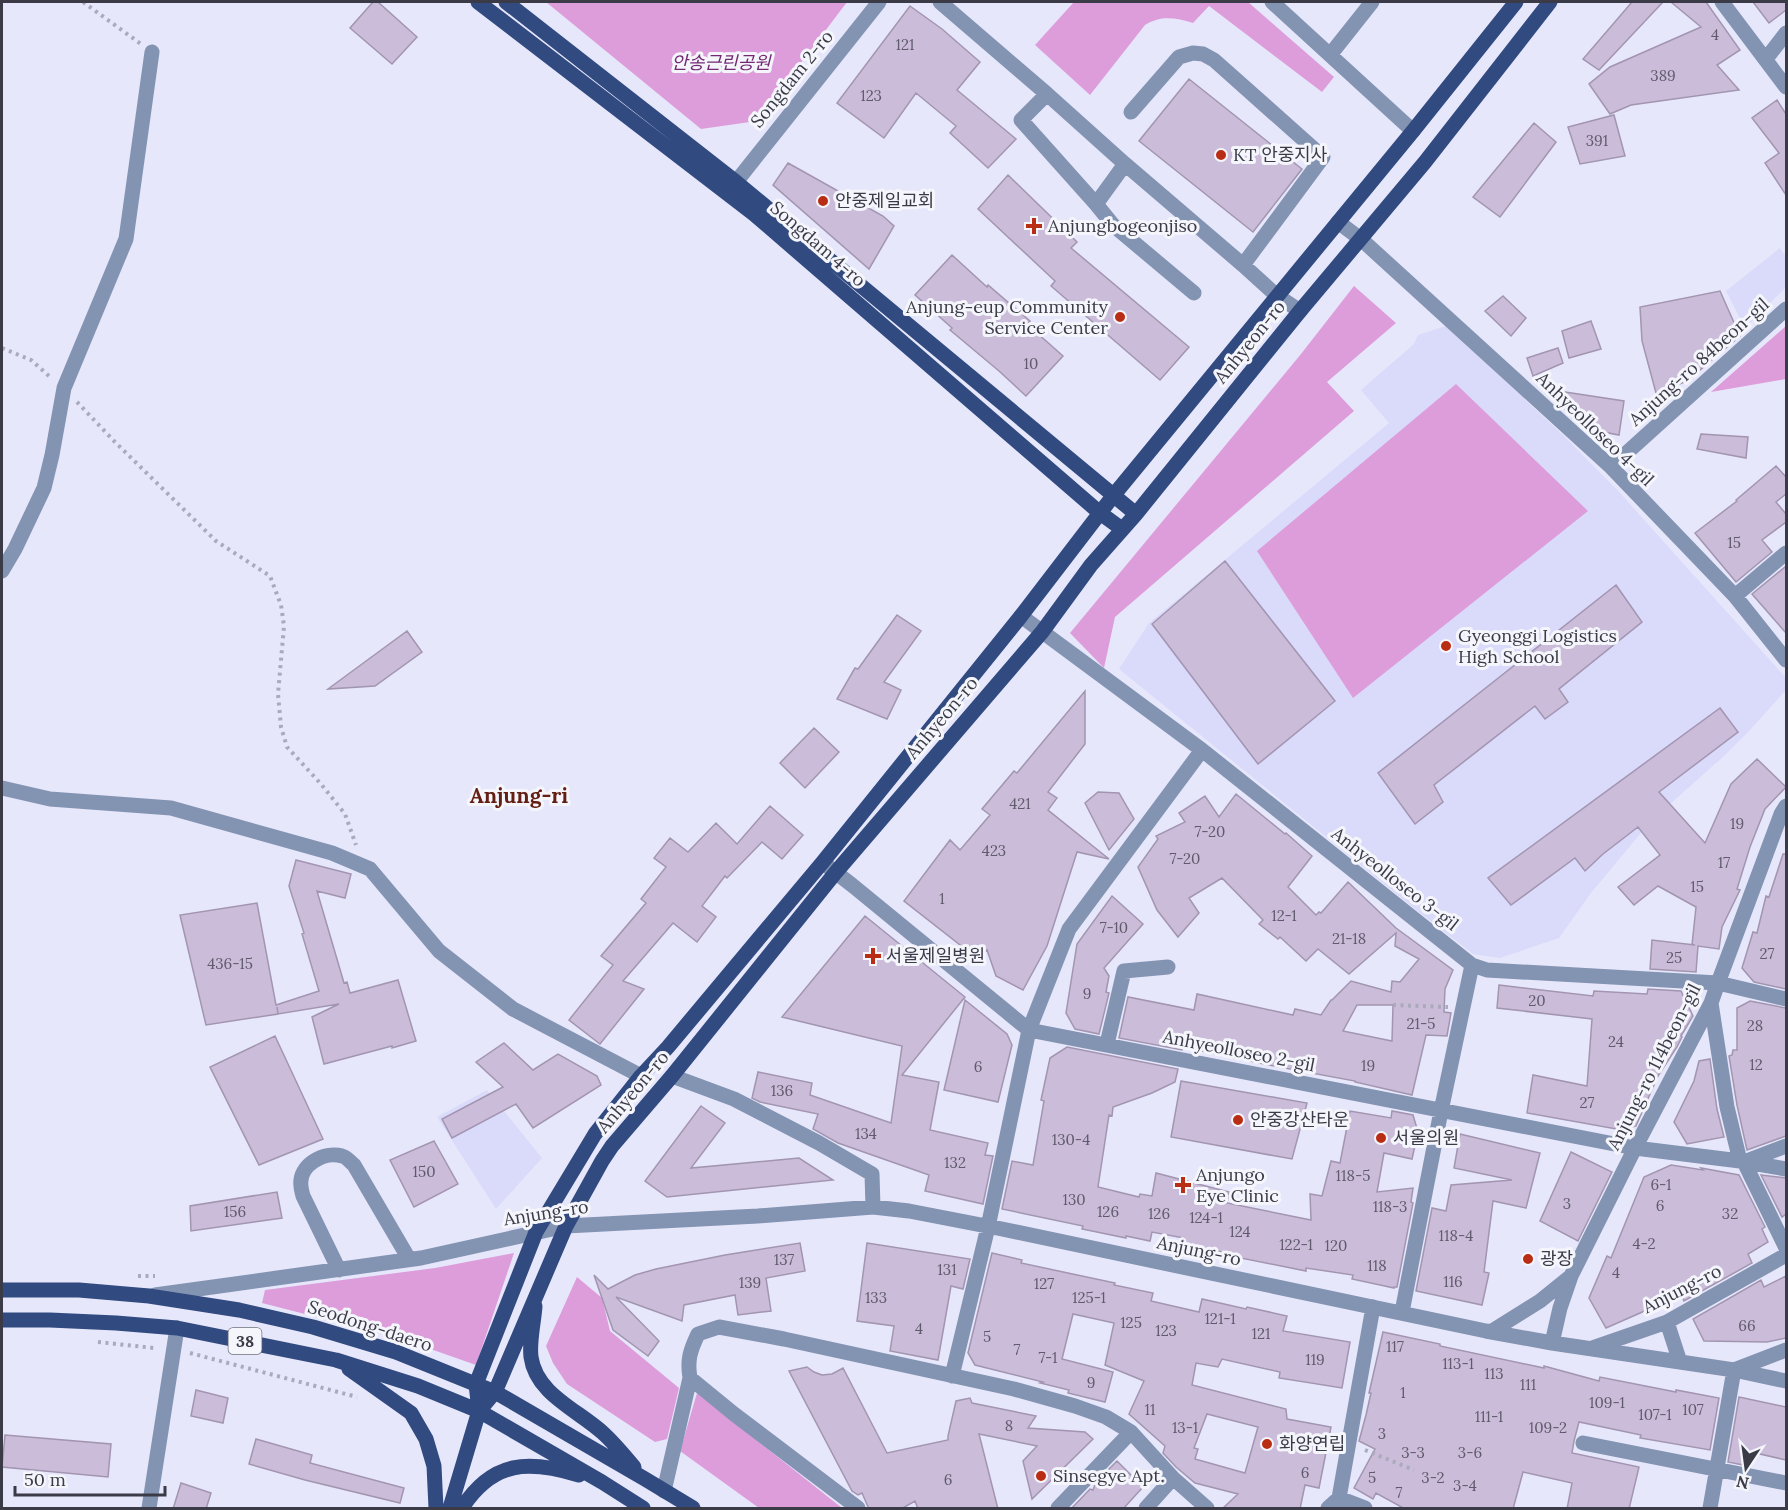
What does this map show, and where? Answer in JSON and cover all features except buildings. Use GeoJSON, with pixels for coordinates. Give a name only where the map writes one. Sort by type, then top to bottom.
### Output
{"type":"FeatureCollection","features":[{"type":"Feature","properties":{"kind":"main road","name":"Songdam 4-ro"},"geometry":{"type":"LineString","coordinates":[[478,2],[754,214],[1100,513],[1122,529]]}},
{"type":"Feature","properties":{"kind":"main road","name":"Songdam 4-ro"},"geometry":{"type":"LineString","coordinates":[[506,2],[736,182],[1136,514]]}},
{"type":"Feature","properties":{"kind":"main road","name":"Anhyeon-ro"},"geometry":{"type":"LineString","coordinates":[[476,1384],[536,1232],[595,1134],[641,1076],[822,863],[1022,616],[1113,496],[1516,2]]}},
{"type":"Feature","properties":{"kind":"main road","name":"Anhyeon-ro"},"geometry":{"type":"LineString","coordinates":[[450,1509],[479,1411],[495,1392],[566,1226],[612,1146],[672,1076],[836,872],[1042,632],[1091,565],[1136,514],[1300,311],[1362,240],[1550,2]]}},
{"type":"Feature","properties":{"kind":"main road","name":"Seodong-daero"},"geometry":{"type":"LineString","coordinates":[[2,1290],[80,1290],[149,1296],[239,1310],[313,1327],[396,1352],[495,1392],[693,1509]]}},
{"type":"Feature","properties":{"kind":"main road"},"geometry":{"type":"LineString","coordinates":[[537,1291],[531,1359],[537,1373],[544,1385],[602,1432],[645,1479]]}},
{"type":"Feature","properties":{"kind":"main road","name":"38"},"geometry":{"type":"LineString","coordinates":[[2,1320],[116,1323],[177,1328],[336,1360],[418,1386],[479,1411],[602,1482],[643,1509]]}},
{"type":"Feature","properties":{"kind":"main road"},"geometry":{"type":"LineString","coordinates":[[336,1360],[411,1413],[426,1439],[434,1466],[436,1509]]}},
{"type":"Feature","properties":{"kind":"main road"},"geometry":{"type":"LineString","coordinates":[[476,1384],[479,1411]]}},
{"type":"Feature","properties":{"kind":"main road"},"geometry":{"type":"LineString","coordinates":[[462,1509],[477,1489],[493,1475],[510,1468],[543,1467],[602,1482]]}},
{"type":"Feature","properties":{"kind":"street","name":"Songdam 2-ro"},"geometry":{"type":"LineString","coordinates":[[736,182],[879,2]]}},
{"type":"Feature","properties":{"kind":"street"},"geometry":{"type":"LineString","coordinates":[[940,2],[1276,295],[1300,311]]}},
{"type":"Feature","properties":{"kind":"street"},"geometry":{"type":"LineString","coordinates":[[1272,2],[1413,131]]}},
{"type":"Feature","properties":{"kind":"street"},"geometry":{"type":"LineString","coordinates":[[1330,56],[1372,2]]}},
{"type":"Feature","properties":{"kind":"street"},"geometry":{"type":"LineString","coordinates":[[1722,2],[1786,87]]}},
{"type":"Feature","properties":{"kind":"street"},"geometry":{"type":"LineString","coordinates":[[1766,59],[1786,33]]}},
{"type":"Feature","properties":{"kind":"street"},"geometry":{"type":"LineString","coordinates":[[2,571],[44,488],[64,388],[126,239],[152,52]]}},
{"type":"Feature","properties":{"kind":"street"},"geometry":{"type":"LineString","coordinates":[[1131,112],[1179,57],[1193,53],[1203,54],[1214,60],[1323,157],[1243,265]]}},
{"type":"Feature","properties":{"kind":"street"},"geometry":{"type":"LineString","coordinates":[[1047,94],[1021,120],[1113,225],[1194,293]]}},
{"type":"Feature","properties":{"kind":"street"},"geometry":{"type":"LineString","coordinates":[[1096,204],[1125,164]]}},
{"type":"Feature","properties":{"kind":"street"},"geometry":{"type":"LineString","coordinates":[[736,182],[754,214]]}},
{"type":"Feature","properties":{"kind":"street","name":"Anhyeolloseo 4-gil"},"geometry":{"type":"LineString","coordinates":[[1338,222],[1362,240],[1611,467],[1735,596],[1786,660]]}},
{"type":"Feature","properties":{"kind":"street","name":"Anjung-ro 84beon-gil"},"geometry":{"type":"LineString","coordinates":[[1611,467],[1786,309]]}},
{"type":"Feature","properties":{"kind":"street"},"geometry":{"type":"LineString","coordinates":[[1735,596],[1786,553]]}},
{"type":"Feature","properties":{"kind":"street","name":"Anhyeolloseo 3-gil"},"geometry":{"type":"LineString","coordinates":[[1022,616],[1202,750],[1472,965],[1487,970],[1718,983],[1786,999]]}},
{"type":"Feature","properties":{"kind":"street"},"geometry":{"type":"LineString","coordinates":[[952,1376],[988,1227],[1029,1030],[1068,929],[1202,750]]}},
{"type":"Feature","properties":{"kind":"street"},"geometry":{"type":"LineString","coordinates":[[2,788],[50,799],[171,808],[332,853],[370,869],[439,951],[513,1009],[641,1076]]}},
{"type":"Feature","properties":{"kind":"street","name":"Anjung-ro 114beon-gil"},"geometry":{"type":"LineString","coordinates":[[1552,1343],[1558,1314],[1571,1276],[1635,1148],[1712,1003],[1781,814],[1786,806]]}},
{"type":"Feature","properties":{"kind":"street","name":"Anhyeolloseo 2-gil"},"geometry":{"type":"LineString","coordinates":[[822,863],[1029,1030],[1635,1148],[1742,1161],[1786,1169]]}},
{"type":"Feature","properties":{"kind":"street"},"geometry":{"type":"LineString","coordinates":[[1402,1312],[1472,965]]}},
{"type":"Feature","properties":{"kind":"street"},"geometry":{"type":"LineString","coordinates":[[1107,1044],[1124,971],[1168,967]]}},
{"type":"Feature","properties":{"kind":"street"},"geometry":{"type":"LineString","coordinates":[[1712,1003],[1727,1107],[1742,1161],[1786,1248]]}},
{"type":"Feature","properties":{"kind":"street"},"geometry":{"type":"LineString","coordinates":[[672,1076],[734,1099],[819,1143],[872,1174],[873,1207]]}},
{"type":"Feature","properties":{"kind":"street"},"geometry":{"type":"LineString","coordinates":[[1742,1161],[1786,1146]]}},
{"type":"Feature","properties":{"kind":"street"},"geometry":{"type":"LineString","coordinates":[[339,1270],[303,1196],[300,1185],[302,1175],[309,1165],[331,1155],[345,1156],[354,1165],[409,1259]]}},
{"type":"Feature","properties":{"kind":"street","name":"Anjung-ro"},"geometry":{"type":"LineString","coordinates":[[149,1296],[421,1258],[566,1226],[746,1217],[873,1207],[909,1211],[1552,1343],[1734,1370],[1786,1381]]}},
{"type":"Feature","properties":{"kind":"street","name":"Anjung-ro"},"geometry":{"type":"LineString","coordinates":[[1590,1349],[1667,1323],[1786,1255]]}},
{"type":"Feature","properties":{"kind":"street"},"geometry":{"type":"LineString","coordinates":[[1492,1331],[1540,1301],[1571,1276]]}},
{"type":"Feature","properties":{"kind":"street"},"geometry":{"type":"LineString","coordinates":[[1365,1509],[1334,1503],[1350,1444],[1373,1307]]}},
{"type":"Feature","properties":{"kind":"street"},"geometry":{"type":"LineString","coordinates":[[1667,1323],[1680,1362]]}},
{"type":"Feature","properties":{"kind":"street"},"geometry":{"type":"LineString","coordinates":[[664,1491],[690,1378],[688,1363],[692,1348],[698,1334],[719,1327],[1014,1389],[1106,1417],[1131,1432],[1173,1478],[1208,1509]]}},
{"type":"Feature","properties":{"kind":"street"},"geometry":{"type":"LineString","coordinates":[[149,1509],[177,1328]]}},
{"type":"Feature","properties":{"kind":"street"},"geometry":{"type":"LineString","coordinates":[[1710,1509],[1734,1370],[1786,1350]]}},
{"type":"Feature","properties":{"kind":"street"},"geometry":{"type":"LineString","coordinates":[[690,1378],[858,1509]]}},
{"type":"Feature","properties":{"kind":"street"},"geometry":{"type":"LineString","coordinates":[[1058,1509],[1131,1432]]}},
{"type":"Feature","properties":{"kind":"street"},"geometry":{"type":"LineString","coordinates":[[1583,1443],[1786,1483]]}},
{"type":"Feature","properties":{"kind":"street"},"geometry":{"type":"LineString","coordinates":[[1146,1509],[1173,1478]]}},
{"type":"Feature","properties":{"kind":"path"},"geometry":{"type":"LineString","coordinates":[[83,2],[152,52]]}},
{"type":"Feature","properties":{"kind":"path"},"geometry":{"type":"LineString","coordinates":[[2,348],[31,360],[64,388],[115,442],[216,541],[270,576],[281,605],[284,626],[278,694],[287,747],[345,814],[353,839],[370,869]]}},
{"type":"Feature","properties":{"kind":"path"},"geometry":{"type":"LineString","coordinates":[[1393,1005],[1463,1008]]}},
{"type":"Feature","properties":{"kind":"path"},"geometry":{"type":"LineString","coordinates":[[128,1275],[160,1277]]}},
{"type":"Feature","properties":{"kind":"path"},"geometry":{"type":"LineString","coordinates":[[190,1353],[364,1399]]}},
{"type":"Feature","properties":{"kind":"path"},"geometry":{"type":"LineString","coordinates":[[1350,1444],[1414,1470]]}},
{"type":"Feature","properties":{"kind":"shaded area"},"geometry":{"type":"Polygon","coordinates":[[[1780,248],[1786,257],[1786,287],[1745,328],[1726,291],[1780,248]]]}},
{"type":"Feature","properties":{"kind":"shaded area","name":"Gyeonggi Logistics High School"},"geometry":{"type":"Polygon","coordinates":[[[1446,326],[1564,436],[1620,493],[1786,678],[1786,690],[1725,755],[1650,822],[1591,893],[1559,938],[1500,958],[1473,954],[1119,669],[1149,623],[1389,423],[1361,390],[1414,344],[1418,335],[1446,326]]]}},
{"type":"Feature","properties":{"kind":"shaded area"},"geometry":{"type":"Polygon","coordinates":[[[487,1090],[542,1158],[496,1209],[437,1117],[487,1090]]]}},
{"type":"Feature","properties":{"kind":"green space","name":"안송근린공원"},"geometry":{"type":"Polygon","coordinates":[[[546,2],[847,2],[757,121],[701,129],[546,2]]]}},
{"type":"Feature","properties":{"kind":"green space"},"geometry":{"type":"Polygon","coordinates":[[[1074,2],[1248,2],[1334,77],[1322,92],[1209,6],[1193,23],[1169,18],[1145,25],[1090,95],[1035,45],[1074,2]]]}},
{"type":"Feature","properties":{"kind":"green space"},"geometry":{"type":"Polygon","coordinates":[[[1354,286],[1396,323],[1327,382],[1354,411],[1115,617],[1104,668],[1070,633],[1301,354],[1354,286]]]}},
{"type":"Feature","properties":{"kind":"green space"},"geometry":{"type":"Polygon","coordinates":[[[1786,326],[1786,379],[1711,392],[1786,326]]]}},
{"type":"Feature","properties":{"kind":"green space"},"geometry":{"type":"Polygon","coordinates":[[[1456,384],[1588,511],[1353,698],[1257,551],[1456,384]]]}},
{"type":"Feature","properties":{"kind":"green space"},"geometry":{"type":"Polygon","coordinates":[[[514,1253],[476,1365],[402,1339],[262,1303],[265,1290],[435,1268],[514,1253]]]}},
{"type":"Feature","properties":{"kind":"green space"},"geometry":{"type":"Polygon","coordinates":[[[577,1277],[602,1298],[610,1331],[679,1388],[667,1439],[655,1442],[567,1384],[553,1363],[546,1346],[577,1277]]]}},
{"type":"Feature","properties":{"kind":"green space"},"geometry":{"type":"Polygon","coordinates":[[[697,1393],[842,1508],[759,1508],[680,1451],[697,1393]]]}},
{"type":"Feature","properties":{"kind":"place","name":"KT 안중지사"},"geometry":{"type":"Point","coordinates":[1221,155]}},
{"type":"Feature","properties":{"kind":"place","name":"안중제일교회"},"geometry":{"type":"Point","coordinates":[823,201]}},
{"type":"Feature","properties":{"kind":"place","name":"Anjungbogeonjiso"},"geometry":{"type":"Point","coordinates":[1034,226]}},
{"type":"Feature","properties":{"kind":"place","name":"Anjung-eup Community Service Center"},"geometry":{"type":"Point","coordinates":[1120,317]}},
{"type":"Feature","properties":{"kind":"place","name":"Gyeonggi Logistics High School"},"geometry":{"type":"Point","coordinates":[1446,646]}},
{"type":"Feature","properties":{"kind":"place","name":"서울제일병원"},"geometry":{"type":"Point","coordinates":[873,956]}},
{"type":"Feature","properties":{"kind":"place","name":"안중강산타운"},"geometry":{"type":"Point","coordinates":[1238,1120]}},
{"type":"Feature","properties":{"kind":"place","name":"서울의원"},"geometry":{"type":"Point","coordinates":[1381,1138]}},
{"type":"Feature","properties":{"kind":"place","name":"Anjungo Eye Clinic"},"geometry":{"type":"Point","coordinates":[1183,1185]}},
{"type":"Feature","properties":{"kind":"place","name":"광장"},"geometry":{"type":"Point","coordinates":[1528,1259]}},
{"type":"Feature","properties":{"kind":"place","name":"화양연립"},"geometry":{"type":"Point","coordinates":[1267,1444]}},
{"type":"Feature","properties":{"kind":"place","name":"Sinsegye Apt."},"geometry":{"type":"Point","coordinates":[1041,1476]}},
{"type":"Feature","properties":{"kind":"district","name":"Anjung-ri"},"geometry":{"type":"Point","coordinates":[519,796]}}]}
